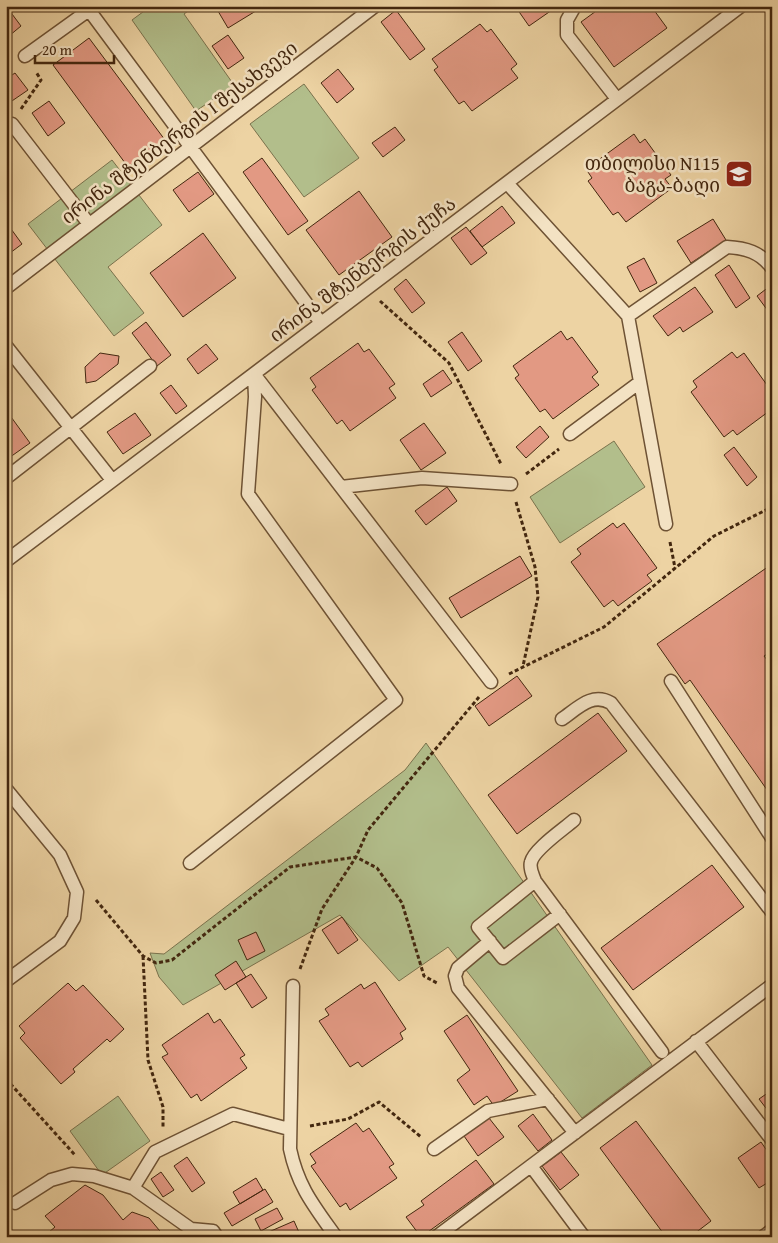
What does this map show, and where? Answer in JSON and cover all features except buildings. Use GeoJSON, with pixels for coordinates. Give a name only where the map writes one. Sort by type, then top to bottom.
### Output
{"type":"FeatureCollection","features":[{"type":"Feature","properties":{"kind":"lane","name":"ირინა შტენბერგის I შესახვევი"},"geometry":{"type":"LineString","coordinates":[[6,288],[375,6]]}},
{"type":"Feature","properties":{"kind":"lane"},"geometry":{"type":"LineString","coordinates":[[575,6],[568,20],[567,35],[617,100]]}},
{"type":"Feature","properties":{"kind":"lane"},"geometry":{"type":"LineString","coordinates":[[25,56],[88,8],[321,323]]}},
{"type":"Feature","properties":{"kind":"lane","name":"ირინა შტენბერგის ქუჩა"},"geometry":{"type":"LineString","coordinates":[[6,561],[617,100],[733,9]]}},
{"type":"Feature","properties":{"kind":"lane"},"geometry":{"type":"LineString","coordinates":[[12,124],[90,224]]}},
{"type":"Feature","properties":{"kind":"lane"},"geometry":{"type":"LineString","coordinates":[[507,183],[628,316],[666,524]]}},
{"type":"Feature","properties":{"kind":"lane"},"geometry":{"type":"LineString","coordinates":[[628,316],[727,247],[747,248],[765,259],[772,268]]}},
{"type":"Feature","properties":{"kind":"lane"},"geometry":{"type":"LineString","coordinates":[[6,346],[112,480]]}},
{"type":"Feature","properties":{"kind":"lane"},"geometry":{"type":"LineString","coordinates":[[6,478],[150,366]]}},
{"type":"Feature","properties":{"kind":"lane"},"geometry":{"type":"LineString","coordinates":[[254,374],[491,682]]}},
{"type":"Feature","properties":{"kind":"lane"},"geometry":{"type":"LineString","coordinates":[[190,863],[396,700],[248,494],[255,397],[254,374]]}},
{"type":"Feature","properties":{"kind":"lane"},"geometry":{"type":"LineString","coordinates":[[570,434],[640,382]]}},
{"type":"Feature","properties":{"kind":"lane"},"geometry":{"type":"LineString","coordinates":[[341,487],[422,478],[512,484]]}},
{"type":"Feature","properties":{"kind":"lane"},"geometry":{"type":"LineString","coordinates":[[670,681],[772,838]]}},
{"type":"Feature","properties":{"kind":"lane"},"geometry":{"type":"LineString","coordinates":[[562,720],[587,701],[603,699],[611,703],[772,912]]}},
{"type":"Feature","properties":{"kind":"lane"},"geometry":{"type":"LineString","coordinates":[[6,790],[60,856],[77,892],[74,918],[60,941],[6,981]]}},
{"type":"Feature","properties":{"kind":"lane"},"geometry":{"type":"LineString","coordinates":[[574,820],[538,851],[531,861],[531,871],[535,881],[662,1052]]}},
{"type":"Feature","properties":{"kind":"lane"},"geometry":{"type":"LineString","coordinates":[[535,881],[478,926],[490,942],[503,958],[560,914]]}},
{"type":"Feature","properties":{"kind":"lane"},"geometry":{"type":"LineString","coordinates":[[490,942],[458,968],[455,976],[458,988],[575,1132]]}},
{"type":"Feature","properties":{"kind":"lane"},"geometry":{"type":"LineString","coordinates":[[436,1237],[772,985]]}},
{"type":"Feature","properties":{"kind":"lane"},"geometry":{"type":"LineString","coordinates":[[293,986],[289,1129],[295,1172],[305,1193],[336,1237]]}},
{"type":"Feature","properties":{"kind":"lane"},"geometry":{"type":"LineString","coordinates":[[696,1042],[772,1140]]}},
{"type":"Feature","properties":{"kind":"lane"},"geometry":{"type":"LineString","coordinates":[[434,1149],[488,1111],[548,1099]]}},
{"type":"Feature","properties":{"kind":"lane"},"geometry":{"type":"LineString","coordinates":[[133,1188],[155,1152],[233,1114],[289,1129]]}},
{"type":"Feature","properties":{"kind":"lane"},"geometry":{"type":"LineString","coordinates":[[531,1166],[584,1237]]}},
{"type":"Feature","properties":{"kind":"lane"},"geometry":{"type":"LineString","coordinates":[[15,1202],[51,1180],[72,1174],[94,1176],[133,1188],[191,1229],[213,1231],[217,1237]]}},
{"type":"Feature","properties":{"kind":"lane"},"geometry":{"type":"LineString","coordinates":[[763,1237],[772,1230]]}},
{"type":"Feature","properties":{"kind":"path"},"geometry":{"type":"LineString","coordinates":[[12,124],[40,80],[25,56]]}},
{"type":"Feature","properties":{"kind":"path"},"geometry":{"type":"LineString","coordinates":[[512,484],[557,452],[570,434]]}},
{"type":"Feature","properties":{"kind":"path"},"geometry":{"type":"LineString","coordinates":[[293,986],[322,909],[356,858],[368,830],[491,682],[604,627],[714,536],[772,507]]}},
{"type":"Feature","properties":{"kind":"path"},"geometry":{"type":"LineString","coordinates":[[666,524],[675,568]]}},
{"type":"Feature","properties":{"kind":"path"},"geometry":{"type":"LineString","coordinates":[[77,892],[99,902],[143,956],[156,963],[172,960],[290,867],[356,858],[377,868],[402,903],[424,976],[440,985],[458,988]]}},
{"type":"Feature","properties":{"kind":"path"},"geometry":{"type":"LineString","coordinates":[[143,956],[148,1060],[163,1107],[164,1125],[155,1152]]}},
{"type":"Feature","properties":{"kind":"path"},"geometry":{"type":"LineString","coordinates":[[6,1079],[94,1176]]}},
{"type":"Feature","properties":{"kind":"path"},"geometry":{"type":"LineString","coordinates":[[289,1129],[348,1119],[379,1102],[434,1149]]}},
{"type":"Feature","properties":{"kind":"green space"},"geometry":{"type":"Polygon","coordinates":[[[151,6],[195,6],[184,14],[234,85],[196,111],[132,20],[151,6]]]}},
{"type":"Feature","properties":{"kind":"green space"},"geometry":{"type":"Polygon","coordinates":[[[304,84],[359,158],[304,197],[250,124],[304,84]]]}},
{"type":"Feature","properties":{"kind":"green space"},"geometry":{"type":"Polygon","coordinates":[[[112,160],[162,225],[108,267],[144,313],[114,336],[28,224],[112,160]]]}},
{"type":"Feature","properties":{"kind":"green space"},"geometry":{"type":"Polygon","coordinates":[[[614,441],[645,487],[560,543],[530,497],[614,441]]]}},
{"type":"Feature","properties":{"kind":"green space"},"geometry":{"type":"Polygon","coordinates":[[[426,743],[652,1065],[582,1118],[448,947],[399,981],[340,915],[183,1005],[159,977],[150,953],[164,954],[405,770],[426,743]]]}},
{"type":"Feature","properties":{"kind":"green space"},"geometry":{"type":"Polygon","coordinates":[[[118,1096],[150,1141],[102,1175],[70,1131],[118,1096]]]}},
{"type":"Feature","properties":{"kind":"place","name":"თბილისი N115 ბაგა-ბაღი"},"geometry":{"type":"Point","coordinates":[739,174]}}]}
